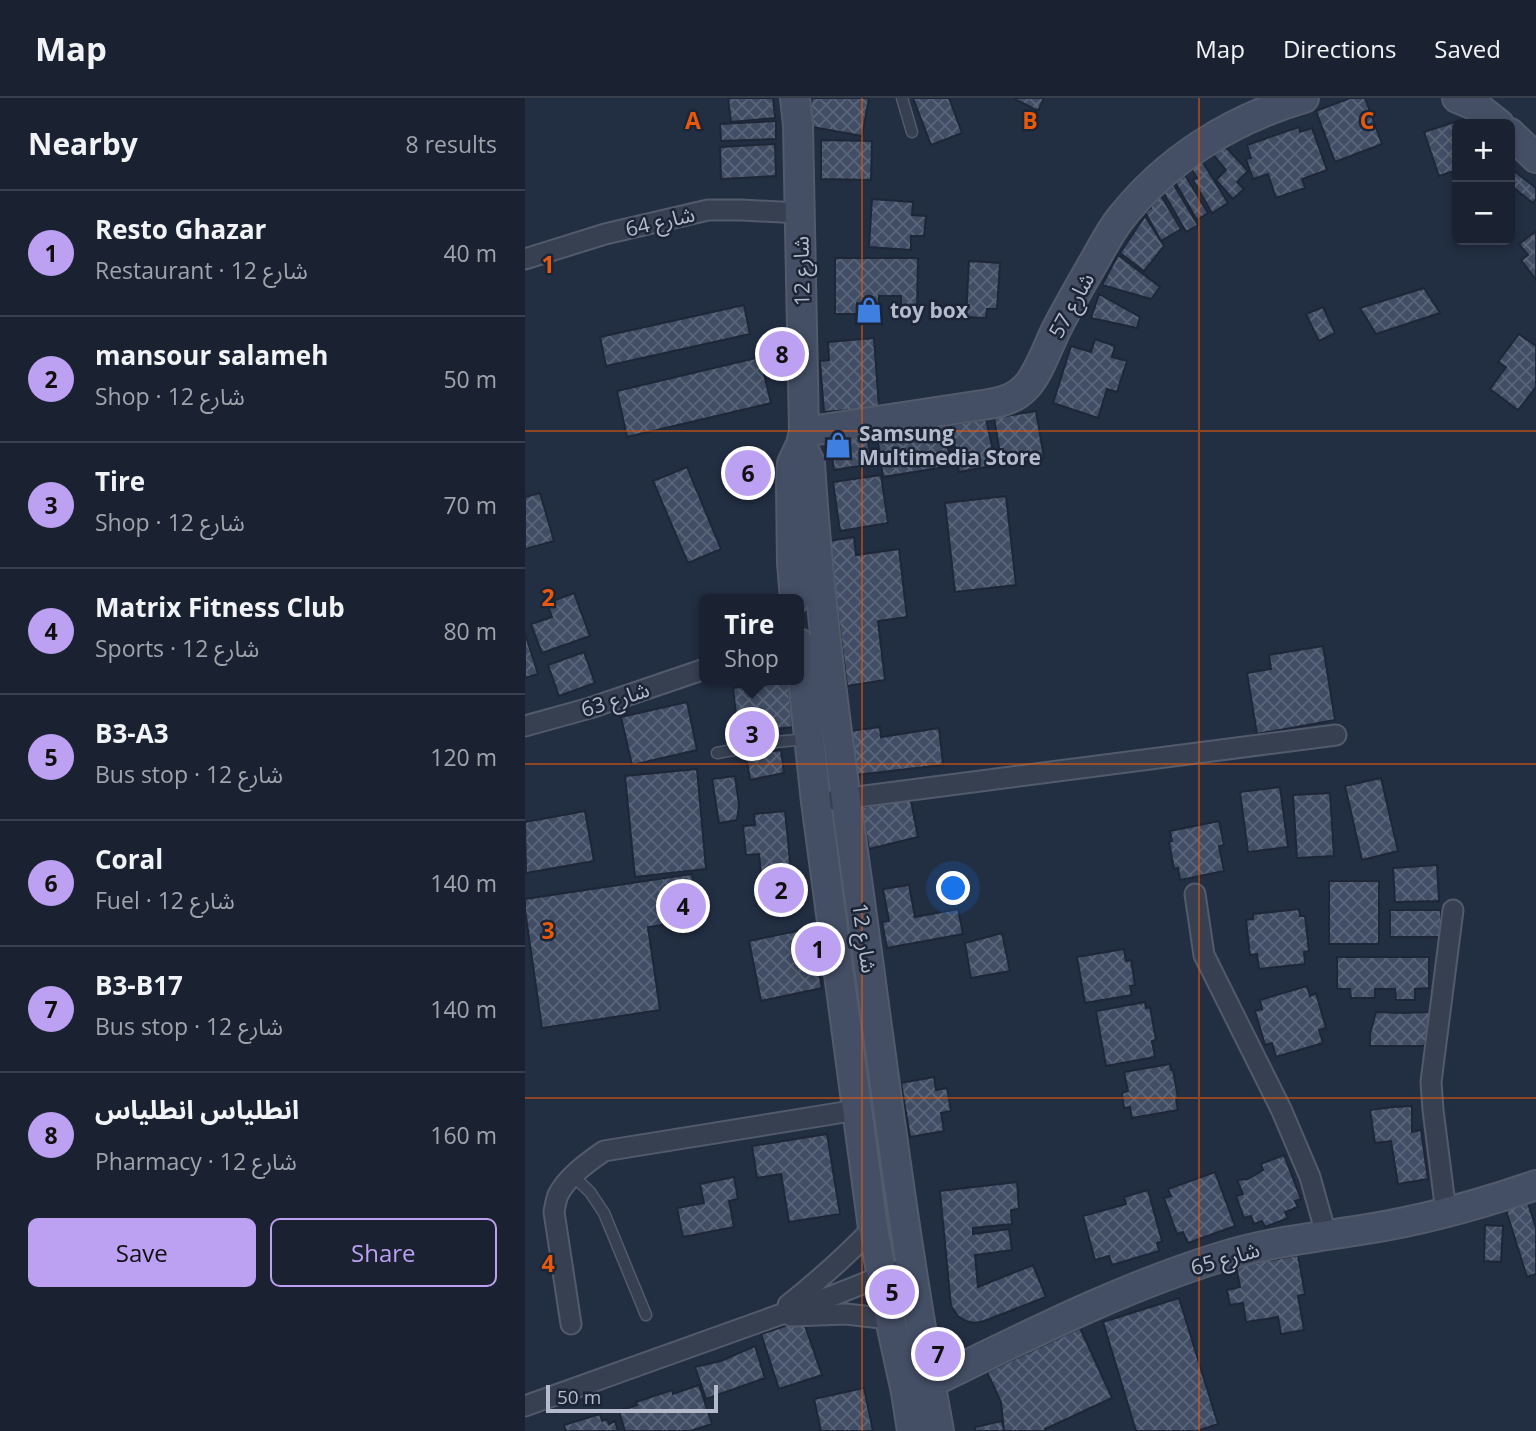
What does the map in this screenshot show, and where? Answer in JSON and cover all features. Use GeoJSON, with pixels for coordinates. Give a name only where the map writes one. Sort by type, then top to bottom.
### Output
{"type":"FeatureCollection","features":[{"type":"Feature","properties":{"kind":"street","name":"شارع 12"},"geometry":{"type":"LineString","coordinates":[[795,98],[803,438],[810,463],[811,632],[846,799],[911,1267],[918,1388],[912,1431]]}},
{"type":"Feature","properties":{"kind":"street"},"geometry":{"type":"LineString","coordinates":[[1458,98],[1476,106],[1493,119]]}},
{"type":"Feature","properties":{"kind":"street","name":"شارع 57"},"geometry":{"type":"LineString","coordinates":[[803,438],[1004,402],[1018,395],[1029,384],[1064,314],[1109,235],[1139,197],[1161,175],[1211,138],[1268,110],[1300,99]]}},
{"type":"Feature","properties":{"kind":"street"},"geometry":{"type":"LineString","coordinates":[[1515,138],[1536,158]]}},
{"type":"Feature","properties":{"kind":"street","name":"شارع 64"},"geometry":{"type":"LineString","coordinates":[[525,259],[605,234],[708,210],[799,213]]}},
{"type":"Feature","properties":{"kind":"street","name":"شارع 12"},"geometry":{"type":"LineString","coordinates":[[795,594],[792,463],[803,438]]}},
{"type":"Feature","properties":{"kind":"street","name":"شارع 63"},"geometry":{"type":"LineString","coordinates":[[525,726],[590,708],[699,671]]}},
{"type":"Feature","properties":{"kind":"street","name":"شارع 12"},"geometry":{"type":"LineString","coordinates":[[803,685],[816,802],[873,1228],[890,1319],[939,1431]]}},
{"type":"Feature","properties":{"kind":"street"},"geometry":{"type":"LineString","coordinates":[[816,802],[1336,735]]}},
{"type":"Feature","properties":{"kind":"street"},"geometry":{"type":"LineString","coordinates":[[1195,894],[1204,954],[1310,1177],[1326,1234]]}},
{"type":"Feature","properties":{"kind":"street"},"geometry":{"type":"LineString","coordinates":[[1446,1212],[1431,1082],[1453,910]]}},
{"type":"Feature","properties":{"kind":"street"},"geometry":{"type":"LineString","coordinates":[[571,1324],[554,1212],[558,1195],[584,1165],[604,1151],[857,1110]]}},
{"type":"Feature","properties":{"kind":"street","name":"شارع 65"},"geometry":{"type":"LineString","coordinates":[[918,1388],[1079,1312],[1222,1256],[1446,1212],[1536,1185]]}},
{"type":"Feature","properties":{"kind":"street"},"geometry":{"type":"LineString","coordinates":[[773,1316],[842,1260],[873,1228]]}},
{"type":"Feature","properties":{"kind":"street"},"geometry":{"type":"LineString","coordinates":[[525,1406],[911,1267]]}},
{"type":"Feature","properties":{"kind":"street"},"geometry":{"type":"LineString","coordinates":[[773,1316],[846,1314],[890,1319]]}},
{"type":"Feature","properties":{"kind":"lane"},"geometry":{"type":"LineString","coordinates":[[902,98],[912,132]]}},
{"type":"Feature","properties":{"kind":"lane"},"geometry":{"type":"LineString","coordinates":[[717,752],[809,739]]}},
{"type":"Feature","properties":{"kind":"lane"},"geometry":{"type":"LineString","coordinates":[[573,1176],[590,1192],[604,1213],[646,1315]]}},
{"type":"Feature","properties":{"kind":"building"},"geometry":{"type":"Polygon","coordinates":[[[728,98],[773,98],[775,118],[731,122],[728,98]]]}},
{"type":"Feature","properties":{"kind":"building"},"geometry":{"type":"Polygon","coordinates":[[[812,98],[869,98],[862,136],[807,126],[812,98]]]}},
{"type":"Feature","properties":{"kind":"building"},"geometry":{"type":"Polygon","coordinates":[[[913,98],[949,98],[962,133],[931,145],[913,98]]]}},
{"type":"Feature","properties":{"kind":"building"},"geometry":{"type":"Polygon","coordinates":[[[1013,98],[1044,98],[1038,111],[1013,98]]]}},
{"type":"Feature","properties":{"kind":"building"},"geometry":{"type":"Polygon","coordinates":[[[1350,98],[1365,98],[1382,144],[1335,162],[1316,111],[1350,98]]]}},
{"type":"Feature","properties":{"kind":"building"},"geometry":{"type":"Polygon","coordinates":[[[776,121],[776,139],[721,141],[720,124],[776,121]]]}},
{"type":"Feature","properties":{"kind":"building"},"geometry":{"type":"Polygon","coordinates":[[[1452,123],[1452,172],[1439,176],[1424,132],[1452,123]]]}},
{"type":"Feature","properties":{"kind":"building"},"geometry":{"type":"Polygon","coordinates":[[[1299,127],[1300,132],[1312,128],[1327,170],[1302,179],[1305,188],[1276,198],[1268,174],[1253,179],[1246,159],[1251,158],[1247,145],[1299,127]]]}},
{"type":"Feature","properties":{"kind":"building"},"geometry":{"type":"Polygon","coordinates":[[[821,140],[872,141],[871,180],[821,179],[821,140]]]}},
{"type":"Feature","properties":{"kind":"building"},"geometry":{"type":"Polygon","coordinates":[[[1221,142],[1248,171],[1237,182],[1244,189],[1233,199],[1216,180],[1226,170],[1210,151],[1221,142]]]}},
{"type":"Feature","properties":{"kind":"building"},"geometry":{"type":"Polygon","coordinates":[[[775,144],[776,176],[721,179],[720,147],[775,144]]]}},
{"type":"Feature","properties":{"kind":"building"},"geometry":{"type":"Polygon","coordinates":[[[1202,161],[1228,203],[1212,213],[1193,180],[1197,178],[1191,168],[1202,161]]]}},
{"type":"Feature","properties":{"kind":"building"},"geometry":{"type":"Polygon","coordinates":[[[1515,172],[1536,188],[1536,199],[1533,203],[1515,189],[1515,172]]]}},
{"type":"Feature","properties":{"kind":"building"},"geometry":{"type":"Polygon","coordinates":[[[1185,175],[1208,213],[1197,220],[1175,182],[1185,175]]]}},
{"type":"Feature","properties":{"kind":"building"},"geometry":{"type":"Polygon","coordinates":[[[1169,177],[1198,225],[1186,232],[1158,183],[1169,177]]]}},
{"type":"Feature","properties":{"kind":"building"},"geometry":{"type":"Polygon","coordinates":[[[1160,194],[1181,229],[1161,241],[1145,212],[1151,208],[1147,201],[1160,194]]]}},
{"type":"Feature","properties":{"kind":"building"},"geometry":{"type":"Polygon","coordinates":[[[872,199],[913,202],[912,215],[926,216],[924,236],[911,236],[911,250],[869,247],[872,199]]]}},
{"type":"Feature","properties":{"kind":"building"},"geometry":{"type":"Polygon","coordinates":[[[1145,216],[1164,246],[1144,271],[1120,253],[1145,216]]]}},
{"type":"Feature","properties":{"kind":"building"},"geometry":{"type":"Polygon","coordinates":[[[1536,231],[1536,280],[1521,260],[1528,255],[1519,244],[1536,231]]]}},
{"type":"Feature","properties":{"kind":"building"},"geometry":{"type":"Polygon","coordinates":[[[1118,255],[1160,287],[1151,299],[1102,285],[1118,255]]]}},
{"type":"Feature","properties":{"kind":"building"},"geometry":{"type":"Polygon","coordinates":[[[835,258],[918,258],[917,311],[901,311],[901,296],[879,296],[879,314],[835,314],[835,258]]]}},
{"type":"Feature","properties":{"kind":"building"},"geometry":{"type":"Polygon","coordinates":[[[969,261],[1000,263],[997,309],[987,309],[986,318],[966,317],[969,261]]]}},
{"type":"Feature","properties":{"kind":"building"},"geometry":{"type":"Polygon","coordinates":[[[1424,288],[1440,313],[1376,334],[1360,308],[1424,288]]]}},
{"type":"Feature","properties":{"kind":"building"},"geometry":{"type":"Polygon","coordinates":[[[1099,294],[1140,317],[1137,328],[1091,318],[1099,294]]]}},
{"type":"Feature","properties":{"kind":"building"},"geometry":{"type":"Polygon","coordinates":[[[744,305],[750,334],[606,366],[600,337],[744,305]]]}},
{"type":"Feature","properties":{"kind":"building"},"geometry":{"type":"Polygon","coordinates":[[[1323,307],[1335,333],[1319,341],[1306,314],[1323,307]]]}},
{"type":"Feature","properties":{"kind":"building"},"geometry":{"type":"Polygon","coordinates":[[[1519,334],[1536,346],[1536,387],[1518,410],[1490,389],[1506,367],[1498,362],[1519,334]]]}},
{"type":"Feature","properties":{"kind":"building"},"geometry":{"type":"Polygon","coordinates":[[[874,338],[879,408],[824,412],[820,361],[829,360],[828,342],[874,338]]]}},
{"type":"Feature","properties":{"kind":"building"},"geometry":{"type":"Polygon","coordinates":[[[1095,339],[1115,346],[1112,357],[1127,361],[1117,392],[1107,389],[1098,418],[1053,403],[1071,346],[1091,352],[1095,339]]]}},
{"type":"Feature","properties":{"kind":"building"},"geometry":{"type":"Polygon","coordinates":[[[760,357],[771,403],[627,437],[617,391],[760,357]]]}},
{"type":"Feature","properties":{"kind":"building"},"geometry":{"type":"Polygon","coordinates":[[[1036,411],[1044,458],[1002,465],[994,418],[1036,411]]]}},
{"type":"Feature","properties":{"kind":"building"},"geometry":{"type":"Polygon","coordinates":[[[986,419],[996,465],[959,472],[951,425],[986,419]]]}},
{"type":"Feature","properties":{"kind":"building"},"geometry":{"type":"Polygon","coordinates":[[[944,425],[951,466],[883,477],[876,428],[944,425]]]}},
{"type":"Feature","properties":{"kind":"building"},"geometry":{"type":"Polygon","coordinates":[[[866,430],[872,464],[834,470],[829,437],[866,430]]]}},
{"type":"Feature","properties":{"kind":"building"},"geometry":{"type":"Polygon","coordinates":[[[768,466],[773,485],[734,495],[729,476],[768,466]]]}},
{"type":"Feature","properties":{"kind":"building"},"geometry":{"type":"Polygon","coordinates":[[[687,467],[721,549],[688,563],[653,481],[687,467]]]}},
{"type":"Feature","properties":{"kind":"building"},"geometry":{"type":"Polygon","coordinates":[[[881,475],[888,523],[840,531],[833,482],[881,475]]]}},
{"type":"Feature","properties":{"kind":"building"},"geometry":{"type":"Polygon","coordinates":[[[540,493],[554,541],[525,549],[525,497],[540,493]]]}},
{"type":"Feature","properties":{"kind":"building"},"geometry":{"type":"Polygon","coordinates":[[[1006,496],[1016,585],[955,592],[945,503],[1006,496]]]}},
{"type":"Feature","properties":{"kind":"building"},"geometry":{"type":"Polygon","coordinates":[[[854,537],[856,555],[899,549],[907,617],[878,621],[885,680],[847,686],[829,541],[854,537]]]}},
{"type":"Feature","properties":{"kind":"building"},"geometry":{"type":"Polygon","coordinates":[[[574,593],[590,636],[542,653],[531,624],[552,617],[547,603],[574,593]]]}},
{"type":"Feature","properties":{"kind":"building"},"geometry":{"type":"Polygon","coordinates":[[[525,633],[538,674],[525,678],[525,633]]]}},
{"type":"Feature","properties":{"kind":"building"},"geometry":{"type":"Polygon","coordinates":[[[1323,646],[1335,720],[1257,734],[1247,673],[1271,669],[1269,655],[1323,646]]]}},
{"type":"Feature","properties":{"kind":"building"},"geometry":{"type":"Polygon","coordinates":[[[584,652],[595,683],[559,696],[548,665],[584,652]]]}},
{"type":"Feature","properties":{"kind":"building"},"geometry":{"type":"Polygon","coordinates":[[[788,685],[793,727],[738,733],[733,688],[788,685]]]}},
{"type":"Feature","properties":{"kind":"building"},"geometry":{"type":"Polygon","coordinates":[[[687,702],[697,750],[632,765],[621,717],[687,702]]]}},
{"type":"Feature","properties":{"kind":"building"},"geometry":{"type":"Polygon","coordinates":[[[880,727],[881,737],[939,728],[943,765],[855,775],[850,731],[880,727]]]}},
{"type":"Feature","properties":{"kind":"building"},"geometry":{"type":"Polygon","coordinates":[[[781,750],[784,773],[750,780],[746,755],[781,750]]]}},
{"type":"Feature","properties":{"kind":"building"},"geometry":{"type":"Polygon","coordinates":[[[697,769],[706,869],[635,877],[625,776],[697,769]]]}},
{"type":"Feature","properties":{"kind":"building"},"geometry":{"type":"Polygon","coordinates":[[[735,776],[739,805],[737,820],[719,823],[712,779],[735,776]]]}},
{"type":"Feature","properties":{"kind":"building"},"geometry":{"type":"Polygon","coordinates":[[[1381,778],[1398,851],[1362,860],[1345,786],[1381,778]]]}},
{"type":"Feature","properties":{"kind":"building"},"geometry":{"type":"Polygon","coordinates":[[[1280,787],[1288,847],[1248,852],[1240,792],[1280,787]]]}},
{"type":"Feature","properties":{"kind":"building"},"geometry":{"type":"Polygon","coordinates":[[[1330,793],[1334,856],[1297,858],[1293,795],[1330,793]]]}},
{"type":"Feature","properties":{"kind":"building"},"geometry":{"type":"Polygon","coordinates":[[[910,796],[918,837],[869,849],[861,808],[910,796]]]}},
{"type":"Feature","properties":{"kind":"building"},"geometry":{"type":"Polygon","coordinates":[[[585,811],[594,861],[526,873],[525,822],[585,811]]]}},
{"type":"Feature","properties":{"kind":"building"},"geometry":{"type":"Polygon","coordinates":[[[785,811],[791,871],[761,874],[759,854],[746,855],[743,826],[755,825],[754,814],[785,811]]]}},
{"type":"Feature","properties":{"kind":"building"},"geometry":{"type":"Polygon","coordinates":[[[1219,821],[1224,845],[1219,846],[1224,871],[1180,880],[1178,868],[1174,869],[1169,842],[1172,841],[1170,831],[1219,821]]]}},
{"type":"Feature","properties":{"kind":"building"},"geometry":{"type":"Polygon","coordinates":[[[1437,865],[1439,901],[1395,902],[1393,868],[1437,865]]]}},
{"type":"Feature","properties":{"kind":"building"},"geometry":{"type":"Polygon","coordinates":[[[692,874],[698,920],[648,927],[660,1010],[542,1028],[525,899],[692,874]]]}},
{"type":"Feature","properties":{"kind":"building"},"geometry":{"type":"Polygon","coordinates":[[[1329,881],[1379,881],[1379,944],[1329,944],[1329,881]]]}},
{"type":"Feature","properties":{"kind":"building"},"geometry":{"type":"Polygon","coordinates":[[[909,885],[915,917],[958,909],[963,934],[887,948],[882,922],[889,921],[883,889],[909,885]]]}},
{"type":"Feature","properties":{"kind":"building"},"geometry":{"type":"Polygon","coordinates":[[[1299,909],[1300,916],[1305,916],[1309,951],[1304,952],[1305,964],[1259,969],[1257,954],[1250,955],[1246,920],[1253,919],[1253,914],[1299,909]]]}},
{"type":"Feature","properties":{"kind":"building"},"geometry":{"type":"Polygon","coordinates":[[[1390,910],[1441,910],[1441,937],[1390,937],[1390,910]]]}},
{"type":"Feature","properties":{"kind":"building"},"geometry":{"type":"Polygon","coordinates":[[[811,928],[822,988],[761,1001],[749,941],[811,928]]]}},
{"type":"Feature","properties":{"kind":"building"},"geometry":{"type":"Polygon","coordinates":[[[1002,933],[1010,971],[971,978],[965,943],[1002,933]]]}},
{"type":"Feature","properties":{"kind":"building"},"geometry":{"type":"Polygon","coordinates":[[[1124,949],[1126,961],[1131,960],[1135,985],[1130,986],[1132,995],[1085,1003],[1077,957],[1124,949]]]}},
{"type":"Feature","properties":{"kind":"building"},"geometry":{"type":"Polygon","coordinates":[[[1337,957],[1429,957],[1429,988],[1415,989],[1415,1000],[1396,1000],[1395,989],[1375,989],[1375,998],[1351,998],[1350,989],[1337,989],[1337,957]]]}},
{"type":"Feature","properties":{"kind":"building"},"geometry":{"type":"Polygon","coordinates":[[[1307,986],[1310,996],[1316,993],[1326,1028],[1319,1030],[1323,1043],[1276,1057],[1272,1043],[1265,1045],[1255,1011],[1262,1009],[1260,1000],[1307,986]]]}},
{"type":"Feature","properties":{"kind":"building"},"geometry":{"type":"Polygon","coordinates":[[[1145,1002],[1146,1008],[1150,1007],[1156,1040],[1152,1041],[1155,1057],[1106,1066],[1096,1011],[1145,1002]]]}},
{"type":"Feature","properties":{"kind":"building"},"geometry":{"type":"Polygon","coordinates":[[[1376,1012],[1432,1012],[1424,1046],[1370,1046],[1376,1012]]]}},
{"type":"Feature","properties":{"kind":"building"},"geometry":{"type":"Polygon","coordinates":[[[1170,1064],[1178,1110],[1132,1118],[1130,1107],[1124,1108],[1122,1093],[1128,1091],[1124,1072],[1170,1064]]]}},
{"type":"Feature","properties":{"kind":"building"},"geometry":{"type":"Polygon","coordinates":[[[934,1077],[936,1090],[947,1088],[951,1111],[941,1113],[944,1131],[910,1137],[901,1083],[934,1077]]]}},
{"type":"Feature","properties":{"kind":"building"},"geometry":{"type":"Polygon","coordinates":[[[1412,1106],[1412,1132],[1421,1130],[1428,1179],[1398,1184],[1391,1141],[1375,1143],[1370,1110],[1412,1106]]]}},
{"type":"Feature","properties":{"kind":"building"},"geometry":{"type":"Polygon","coordinates":[[[827,1134],[840,1214],[789,1222],[781,1174],[757,1178],[752,1146],[827,1134]]]}},
{"type":"Feature","properties":{"kind":"building"},"geometry":{"type":"Polygon","coordinates":[[[1284,1155],[1301,1199],[1295,1201],[1298,1207],[1285,1212],[1288,1218],[1265,1227],[1262,1221],[1254,1224],[1251,1216],[1244,1218],[1236,1196],[1243,1194],[1237,1180],[1248,1179],[1263,1170],[1261,1164],[1284,1155]]]}},
{"type":"Feature","properties":{"kind":"building"},"geometry":{"type":"Polygon","coordinates":[[[1215,1172],[1235,1226],[1188,1243],[1183,1232],[1177,1234],[1164,1198],[1171,1196],[1168,1189],[1215,1172]]]}},
{"type":"Feature","properties":{"kind":"building"},"geometry":{"type":"Polygon","coordinates":[[[734,1177],[738,1199],[729,1201],[734,1227],[683,1237],[677,1208],[704,1203],[700,1184],[734,1177]]]}},
{"type":"Feature","properties":{"kind":"building"},"geometry":{"type":"Polygon","coordinates":[[[1017,1182],[1019,1209],[1011,1210],[1012,1224],[973,1228],[973,1234],[1009,1229],[1012,1250],[975,1255],[978,1287],[1033,1265],[1046,1297],[984,1321],[966,1321],[958,1316],[951,1306],[940,1191],[1017,1182]]]}},
{"type":"Feature","properties":{"kind":"building"},"geometry":{"type":"Polygon","coordinates":[[[1148,1190],[1162,1241],[1157,1243],[1159,1251],[1112,1265],[1109,1256],[1095,1260],[1083,1216],[1126,1204],[1124,1197],[1148,1190]]]}},
{"type":"Feature","properties":{"kind":"building"},"geometry":{"type":"Polygon","coordinates":[[[1526,1197],[1536,1228],[1536,1274],[1527,1277],[1504,1204],[1526,1197]]]}},
{"type":"Feature","properties":{"kind":"building"},"geometry":{"type":"Polygon","coordinates":[[[1485,1225],[1503,1226],[1501,1262],[1484,1261],[1485,1225]]]}},
{"type":"Feature","properties":{"kind":"building"},"geometry":{"type":"Polygon","coordinates":[[[1270,1253],[1271,1260],[1298,1255],[1305,1294],[1298,1296],[1304,1330],[1281,1334],[1278,1317],[1246,1322],[1243,1303],[1230,1305],[1227,1290],[1240,1287],[1236,1266],[1260,1262],[1259,1255],[1270,1253]]]}},
{"type":"Feature","properties":{"kind":"building"},"geometry":{"type":"Polygon","coordinates":[[[1179,1298],[1218,1424],[1197,1431],[1136,1431],[1103,1322],[1179,1298]]]}},
{"type":"Feature","properties":{"kind":"building"},"geometry":{"type":"Polygon","coordinates":[[[803,1320],[822,1375],[779,1389],[761,1334],[803,1320]]]}},
{"type":"Feature","properties":{"kind":"building"},"geometry":{"type":"Polygon","coordinates":[[[1080,1328],[1112,1398],[1045,1429],[1046,1431],[1004,1431],[1001,1402],[987,1372],[1080,1328]]]}},
{"type":"Feature","properties":{"kind":"building"},"geometry":{"type":"Polygon","coordinates":[[[755,1346],[765,1378],[706,1399],[695,1367],[721,1361],[755,1346]]]}},
{"type":"Feature","properties":{"kind":"building"},"geometry":{"type":"Polygon","coordinates":[[[699,1385],[712,1424],[690,1431],[625,1431],[619,1411],[637,1405],[636,1402],[672,1390],[673,1394],[699,1385]]]}},
{"type":"Feature","properties":{"kind":"building"},"geometry":{"type":"Polygon","coordinates":[[[864,1388],[873,1431],[821,1431],[814,1399],[864,1388]]]}},
{"type":"Feature","properties":{"kind":"building"},"geometry":{"type":"Polygon","coordinates":[[[600,1414],[602,1421],[607,1419],[609,1424],[615,1421],[618,1431],[566,1431],[564,1425],[600,1414]]]}},
{"type":"Feature","properties":{"kind":"building"},"geometry":{"type":"Polygon","coordinates":[[[1002,1421],[1004,1431],[975,1431],[975,1427],[1002,1421]]]}},
{"type":"Feature","properties":{"kind":"place","name":"toy box"},"geometry":{"type":"Point","coordinates":[869,310]}},
{"type":"Feature","properties":{"kind":"place","name":"انطلياس انطلياس"},"geometry":{"type":"Point","coordinates":[782,354]}},
{"type":"Feature","properties":{"kind":"place","name":"Samsung Multimedia Store"},"geometry":{"type":"Point","coordinates":[838,445]}},
{"type":"Feature","properties":{"kind":"place","name":"Coral"},"geometry":{"type":"Point","coordinates":[748,473]}},
{"type":"Feature","properties":{"kind":"place","name":"Tire"},"geometry":{"type":"Point","coordinates":[752,734]}},
{"type":"Feature","properties":{"kind":"place","name":"mansour salameh"},"geometry":{"type":"Point","coordinates":[781,890]}},
{"type":"Feature","properties":{"kind":"place","name":"Matrix Fitness Club"},"geometry":{"type":"Point","coordinates":[683,906]}},
{"type":"Feature","properties":{"kind":"place","name":"Resto Ghazar"},"geometry":{"type":"Point","coordinates":[818,949]}},
{"type":"Feature","properties":{"kind":"place","name":"B3-A3"},"geometry":{"type":"Point","coordinates":[892,1292]}},
{"type":"Feature","properties":{"kind":"place","name":"B3-B17"},"geometry":{"type":"Point","coordinates":[938,1354]}}]}
